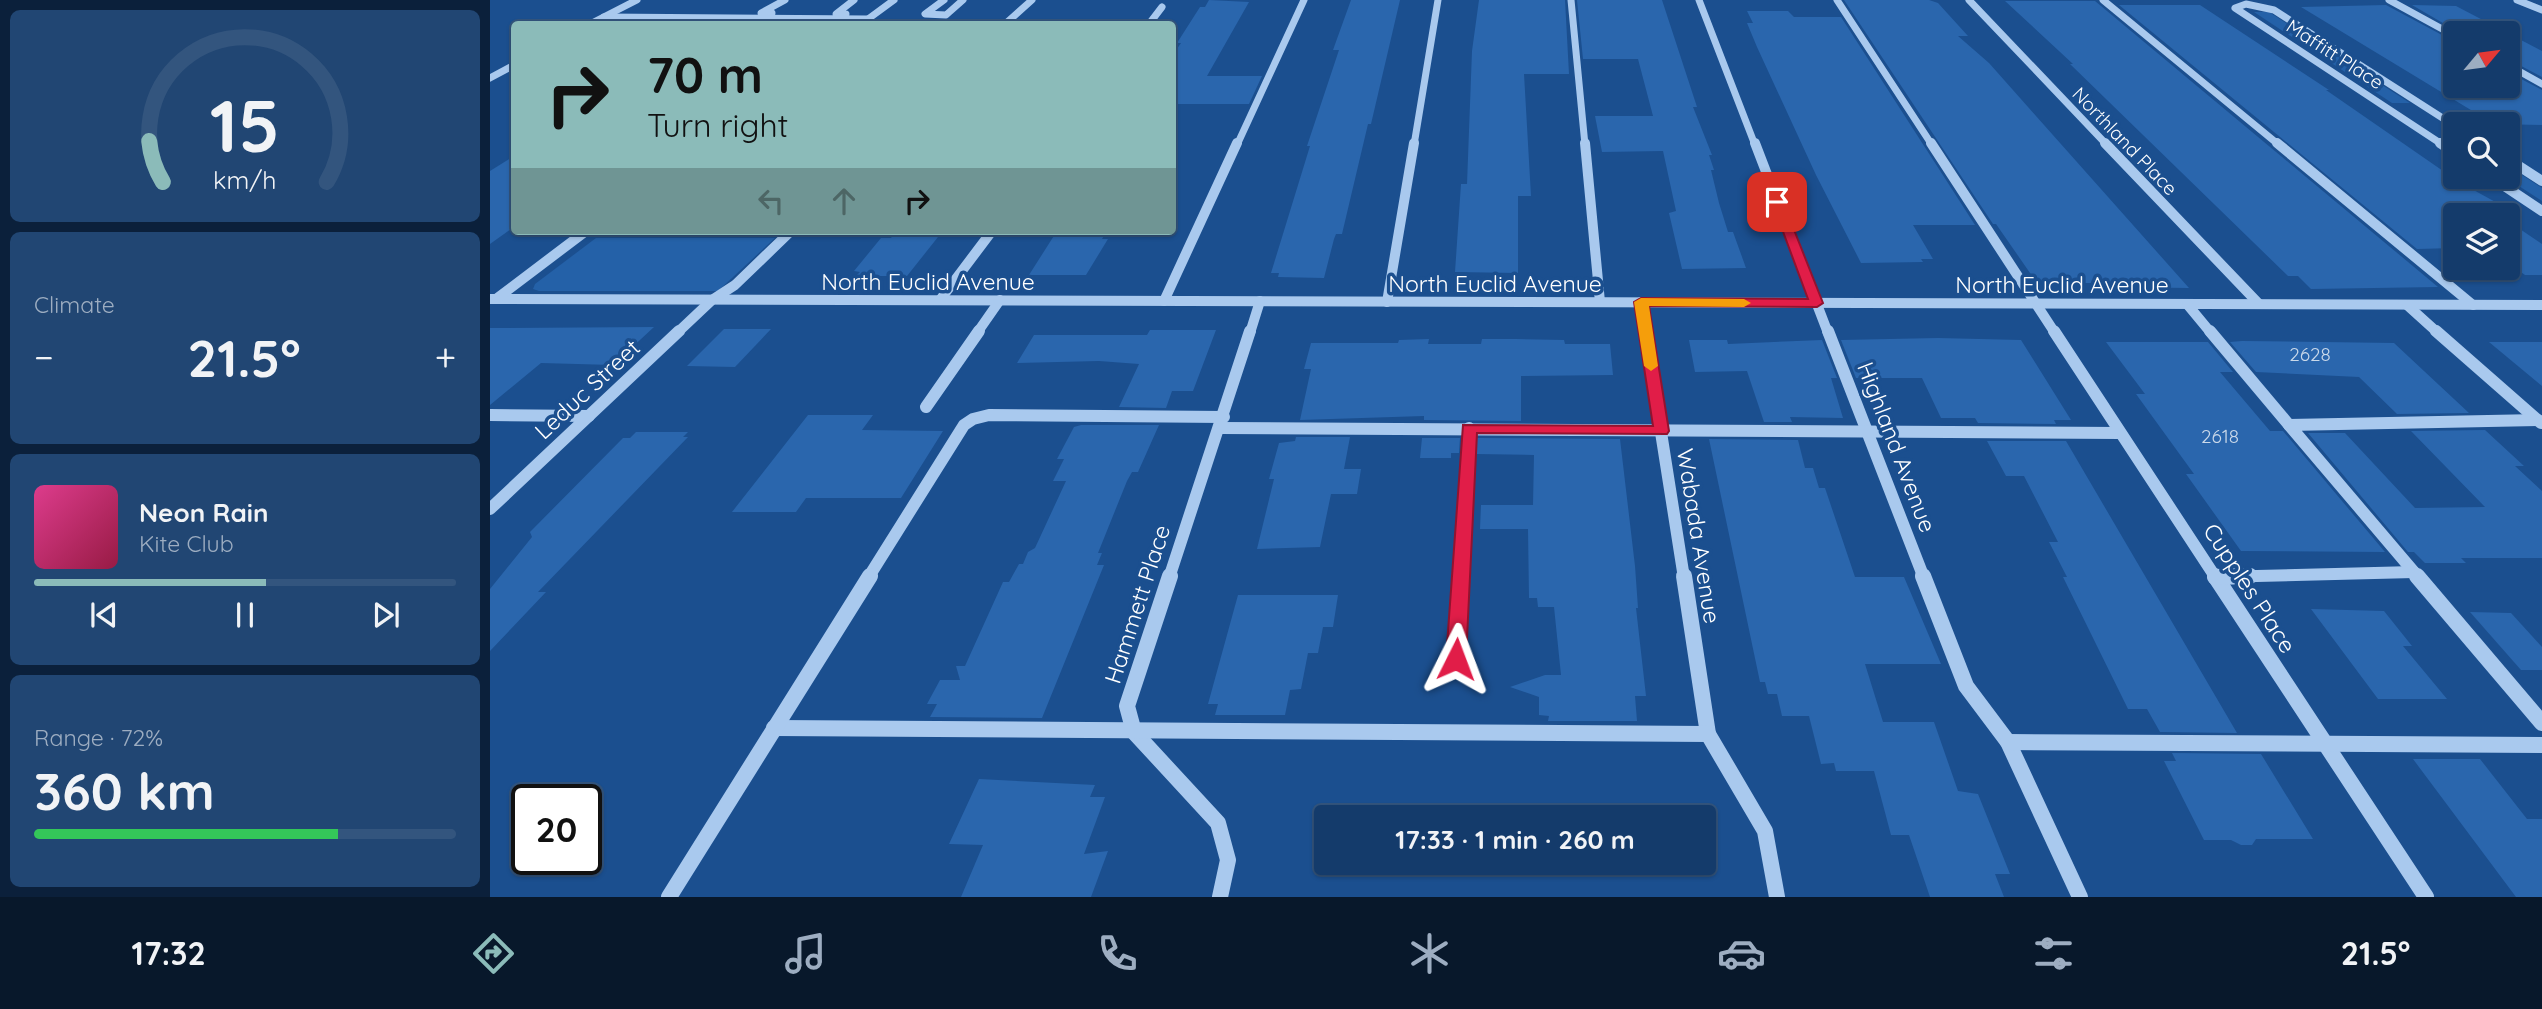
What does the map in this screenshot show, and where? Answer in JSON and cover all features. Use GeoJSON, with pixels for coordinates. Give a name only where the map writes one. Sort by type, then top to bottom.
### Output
{"type":"FeatureCollection","features":[{"type":"Feature","properties":{"kind":"street"},"geometry":{"type":"LineString","coordinates":[[596,21],[637,0]]}},
{"type":"Feature","properties":{"kind":"street"},"geometry":{"type":"LineString","coordinates":[[785,0],[761,13],[871,17]]}},
{"type":"Feature","properties":{"kind":"street"},"geometry":{"type":"LineString","coordinates":[[836,14],[854,0]]}},
{"type":"Feature","properties":{"kind":"street"},"geometry":{"type":"LineString","coordinates":[[865,21],[894,0]]}},
{"type":"Feature","properties":{"kind":"street"},"geometry":{"type":"LineString","coordinates":[[944,0],[925,14],[946,15],[963,0]]}},
{"type":"Feature","properties":{"kind":"street"},"geometry":{"type":"LineString","coordinates":[[1008,21],[1032,0]]}},
{"type":"Feature","properties":{"kind":"street"},"geometry":{"type":"LineString","coordinates":[[1164,301],[1304,0]]}},
{"type":"Feature","properties":{"kind":"street"},"geometry":{"type":"LineString","coordinates":[[1387,302],[1438,0]]}},
{"type":"Feature","properties":{"kind":"street"},"geometry":{"type":"LineString","coordinates":[[1571,0],[1600,302]]}},
{"type":"Feature","properties":{"kind":"street","name":"Highland Avenue"},"geometry":{"type":"LineString","coordinates":[[1699,0],[1966,686],[2008,742],[2080,897]]}},
{"type":"Feature","properties":{"kind":"street"},"geometry":{"type":"LineString","coordinates":[[1837,0],[2037,304]]}},
{"type":"Feature","properties":{"kind":"street","name":"Northland Place"},"geometry":{"type":"LineString","coordinates":[[1969,0],[2259,304]]}},
{"type":"Feature","properties":{"kind":"street"},"geometry":{"type":"LineString","coordinates":[[2104,0],[2473,305]]}},
{"type":"Feature","properties":{"kind":"street"},"geometry":{"type":"LineString","coordinates":[[2389,0],[2443,29]]}},
{"type":"Feature","properties":{"kind":"street"},"geometry":{"type":"LineString","coordinates":[[2517,0],[2542,10]]}},
{"type":"Feature","properties":{"kind":"street","name":"Maffitt Place"},"geometry":{"type":"LineString","coordinates":[[2443,118],[2274,10],[2246,5],[2235,8],[2443,145]]}},
{"type":"Feature","properties":{"kind":"street"},"geometry":{"type":"LineString","coordinates":[[1151,21],[1162,7]]}},
{"type":"Feature","properties":{"kind":"street"},"geometry":{"type":"LineString","coordinates":[[604,17],[871,17]]}},
{"type":"Feature","properties":{"kind":"street"},"geometry":{"type":"LineString","coordinates":[[732,21],[737,18]]}},
{"type":"Feature","properties":{"kind":"street"},"geometry":{"type":"LineString","coordinates":[[490,78],[511,67]]}},
{"type":"Feature","properties":{"kind":"street"},"geometry":{"type":"LineString","coordinates":[[2520,72],[2542,84]]}},
{"type":"Feature","properties":{"kind":"street"},"geometry":{"type":"LineString","coordinates":[[2520,167],[2542,181]]}},
{"type":"Feature","properties":{"kind":"street"},"geometry":{"type":"LineString","coordinates":[[2509,189],[2542,211]]}},
{"type":"Feature","properties":{"kind":"street"},"geometry":{"type":"LineString","coordinates":[[493,299],[581,235]]}},
{"type":"Feature","properties":{"kind":"street","name":"Leduc Street"},"geometry":{"type":"LineString","coordinates":[[490,509],[712,300],[735,285],[787,235]]}},
{"type":"Feature","properties":{"kind":"street"},"geometry":{"type":"LineString","coordinates":[[940,300],[989,235]]}},
{"type":"Feature","properties":{"kind":"street","name":"North Euclid Avenue"},"geometry":{"type":"LineString","coordinates":[[493,299],[2542,305]]}},
{"type":"Feature","properties":{"kind":"street"},"geometry":{"type":"LineString","coordinates":[[926,407],[1000,300]]}},
{"type":"Feature","properties":{"kind":"street","name":"Hammett Place"},"geometry":{"type":"LineString","coordinates":[[1134,732],[1127,706],[1261,301]]}},
{"type":"Feature","properties":{"kind":"street","name":"Wabada Avenue"},"geometry":{"type":"LineString","coordinates":[[1641,302],[1708,734]]}},
{"type":"Feature","properties":{"kind":"street","name":"Cupples Place"},"geometry":{"type":"LineString","coordinates":[[2037,304],[2426,897]]}},
{"type":"Feature","properties":{"kind":"street"},"geometry":{"type":"LineString","coordinates":[[2188,304],[2542,723]]}},
{"type":"Feature","properties":{"kind":"street"},"geometry":{"type":"LineString","coordinates":[[2407,305],[2540,422]]}},
{"type":"Feature","properties":{"kind":"street"},"geometry":{"type":"LineString","coordinates":[[490,415],[589,416]]}},
{"type":"Feature","properties":{"kind":"street"},"geometry":{"type":"LineString","coordinates":[[668,897],[964,425],[974,419],[989,415],[1469,428],[2120,433]]}},
{"type":"Feature","properties":{"kind":"street"},"geometry":{"type":"LineString","coordinates":[[2289,425],[2540,422]]}},
{"type":"Feature","properties":{"kind":"street"},"geometry":{"type":"LineString","coordinates":[[1456,659],[1469,428]]}},
{"type":"Feature","properties":{"kind":"street"},"geometry":{"type":"LineString","coordinates":[[2215,577],[2414,572]]}},
{"type":"Feature","properties":{"kind":"street"},"geometry":{"type":"LineString","coordinates":[[774,729],[1708,734],[1765,831],[1777,897]]}},
{"type":"Feature","properties":{"kind":"street"},"geometry":{"type":"LineString","coordinates":[[1134,732],[1218,823],[1228,860],[1220,897]]}},
{"type":"Feature","properties":{"kind":"street"},"geometry":{"type":"LineString","coordinates":[[2008,742],[2542,745]]}},
{"type":"Feature","properties":{"kind":"shaded area"},"geometry":{"type":"Polygon","coordinates":[[[2254,12],[2269,12],[2410,103],[2392,103],[2254,12]]]}},
{"type":"Feature","properties":{"kind":"shaded area"},"geometry":{"type":"Polygon","coordinates":[[[2520,174],[2542,188],[2542,201],[2520,187],[2520,174]]]}},
{"type":"Feature","properties":{"kind":"shaded area"},"geometry":{"type":"Polygon","coordinates":[[[596,238],[775,238],[718,291],[533,289],[535,284],[596,238]]]}},
{"type":"Feature","properties":{"kind":"building"},"geometry":{"type":"Polygon","coordinates":[[[1209,0],[1249,2],[1207,76],[1262,76],[1249,104],[1176,104],[1176,50],[1181,43],[1177,43],[1200,7],[1205,7],[1209,0]]]}},
{"type":"Feature","properties":{"kind":"building"},"geometry":{"type":"Polygon","coordinates":[[[1351,0],[1400,0],[1371,124],[1368,124],[1342,234],[1336,234],[1324,278],[1278,277],[1279,273],[1271,273],[1310,146],[1307,146],[1339,50],[1333,50],[1351,0]]]}},
{"type":"Feature","properties":{"kind":"building"},"geometry":{"type":"Polygon","coordinates":[[[1479,0],[1565,0],[1569,74],[1524,74],[1531,196],[1518,196],[1518,273],[1455,272],[1461,184],[1467,184],[1472,51],[1479,0]]]}},
{"type":"Feature","properties":{"kind":"building"},"geometry":{"type":"Polygon","coordinates":[[[1577,0],[1662,0],[1697,107],[1693,107],[1712,155],[1709,155],[1714,170],[1711,170],[1728,232],[1733,232],[1746,268],[1682,269],[1669,213],[1676,211],[1663,151],[1602,152],[1595,116],[1653,116],[1638,59],[1583,59],[1577,0]]]}},
{"type":"Feature","properties":{"kind":"building"},"geometry":{"type":"Polygon","coordinates":[[[1844,0],[1929,0],[1938,3],[1968,36],[1958,36],[1989,63],[2189,288],[2113,287],[2109,283],[2037,283],[1996,224],[1993,224],[1844,0]]]}},
{"type":"Feature","properties":{"kind":"building"},"geometry":{"type":"Polygon","coordinates":[[[2005,1],[2095,1],[2438,287],[2311,289],[2298,276],[2288,276],[2070,64],[2073,64],[2005,1]]]}},
{"type":"Feature","properties":{"kind":"building"},"geometry":{"type":"Polygon","coordinates":[[[2119,5],[2200,5],[2329,90],[2326,90],[2443,171],[2443,189],[2472,189],[2497,203],[2443,203],[2443,248],[2417,249],[2119,5]]]}},
{"type":"Feature","properties":{"kind":"building"},"geometry":{"type":"Polygon","coordinates":[[[2386,5],[2443,36],[2443,93],[2301,7],[2386,5]]]}},
{"type":"Feature","properties":{"kind":"building"},"geometry":{"type":"Polygon","coordinates":[[[2412,5],[2456,6],[2485,21],[2443,21],[2412,5]]]}},
{"type":"Feature","properties":{"kind":"building"},"geometry":{"type":"Polygon","coordinates":[[[1747,11],[1788,11],[1794,17],[1841,17],[1975,225],[1913,225],[1933,259],[1921,259],[1923,262],[1861,263],[1816,175],[1757,47],[1747,23],[1753,23],[1747,11]]]}},
{"type":"Feature","properties":{"kind":"building"},"geometry":{"type":"Polygon","coordinates":[[[2520,39],[2542,51],[2542,77],[2520,65],[2520,39]]]}},
{"type":"Feature","properties":{"kind":"building"},"geometry":{"type":"Polygon","coordinates":[[[2520,78],[2542,90],[2542,125],[2520,125],[2520,112],[2474,112],[2451,98],[2520,98],[2520,78]]]}},
{"type":"Feature","properties":{"kind":"building"},"geometry":{"type":"Polygon","coordinates":[[[511,158],[511,229],[490,244],[490,171],[511,158]]]}},
{"type":"Feature","properties":{"kind":"building"},"geometry":{"type":"Polygon","coordinates":[[[2520,229],[2542,244],[2542,275],[2525,275],[2520,271],[2520,229]]]}},
{"type":"Feature","properties":{"kind":"building"},"geometry":{"type":"Polygon","coordinates":[[[893,235],[938,237],[907,276],[856,276],[860,272],[854,271],[881,238],[891,238],[893,235]]]}},
{"type":"Feature","properties":{"kind":"building"},"geometry":{"type":"Polygon","coordinates":[[[1054,235],[1104,235],[1102,239],[1108,239],[1086,275],[1029,275],[1054,235]]]}},
{"type":"Feature","properties":{"kind":"building"},"geometry":{"type":"Polygon","coordinates":[[[654,327],[613,365],[541,363],[490,405],[490,328],[654,327]]]}},
{"type":"Feature","properties":{"kind":"building"},"geometry":{"type":"Polygon","coordinates":[[[724,329],[771,329],[735,367],[687,366],[724,329]]]}},
{"type":"Feature","properties":{"kind":"building"},"geometry":{"type":"Polygon","coordinates":[[[1150,330],[1216,330],[1193,391],[1172,391],[1166,408],[1119,407],[1139,364],[1099,361],[1017,363],[1034,335],[1147,335],[1150,330]]]}},
{"type":"Feature","properties":{"kind":"building"},"geometry":{"type":"Polygon","coordinates":[[[1429,339],[1428,344],[1481,344],[1482,339],[1516,339],[1564,340],[1565,344],[1610,344],[1613,375],[1521,376],[1521,421],[1424,420],[1424,416],[1300,420],[1311,369],[1304,369],[1311,343],[1398,343],[1399,340],[1429,339]]]}},
{"type":"Feature","properties":{"kind":"building"},"geometry":{"type":"Polygon","coordinates":[[[1689,340],[1727,340],[1728,344],[1822,340],[1837,378],[1831,378],[1843,418],[1790,417],[1792,422],[1764,422],[1747,371],[1695,372],[1689,340]]]}},
{"type":"Feature","properties":{"kind":"building"},"geometry":{"type":"Polygon","coordinates":[[[1841,340],[2021,340],[2071,420],[2054,420],[2056,424],[1978,423],[1975,418],[1941,418],[1922,378],[1856,378],[1841,340]]]}},
{"type":"Feature","properties":{"kind":"building"},"geometry":{"type":"Polygon","coordinates":[[[2106,342],[2208,342],[2233,372],[2220,372],[2270,431],[2283,431],[2385,552],[2241,551],[2186,474],[2194,474],[2136,394],[2145,394],[2106,342]]]}},
{"type":"Feature","properties":{"kind":"building"},"geometry":{"type":"Polygon","coordinates":[[[2230,342],[2394,343],[2469,413],[2397,414],[2359,377],[2256,372],[2230,342]]]}},
{"type":"Feature","properties":{"kind":"building"},"geometry":{"type":"Polygon","coordinates":[[[2489,342],[2542,342],[2542,386],[2489,342]]]}},
{"type":"Feature","properties":{"kind":"building"},"geometry":{"type":"Polygon","coordinates":[[[808,415],[873,415],[862,430],[943,431],[901,498],[806,498],[796,512],[732,512],[808,415]]]}},
{"type":"Feature","properties":{"kind":"building"},"geometry":{"type":"Polygon","coordinates":[[[1159,425],[1138,472],[1132,472],[1127,481],[1098,553],[1102,553],[1097,565],[1104,565],[1042,718],[930,717],[937,704],[927,704],[940,680],[960,680],[956,666],[965,666],[1003,582],[1009,582],[1019,564],[1023,564],[1028,552],[1035,548],[1066,481],[1053,481],[1064,459],[1057,459],[1074,427],[1159,425]]]}},
{"type":"Feature","properties":{"kind":"building"},"geometry":{"type":"Polygon","coordinates":[[[2485,430],[2524,466],[2515,466],[2542,491],[2542,558],[2461,558],[2466,563],[2425,563],[2414,552],[2408,552],[2308,433],[2345,433],[2415,508],[2485,507],[2411,431],[2485,430]]]}},
{"type":"Feature","properties":{"kind":"building"},"geometry":{"type":"Polygon","coordinates":[[[636,432],[688,432],[683,437],[688,437],[538,592],[546,592],[490,651],[490,589],[532,537],[530,532],[623,438],[630,438],[636,432]]]}},
{"type":"Feature","properties":{"kind":"building"},"geometry":{"type":"Polygon","coordinates":[[[1296,437],[1350,437],[1344,469],[1361,469],[1357,494],[1331,494],[1320,547],[1257,549],[1274,479],[1269,479],[1279,443],[1295,441],[1296,437]]]}},
{"type":"Feature","properties":{"kind":"building"},"geometry":{"type":"Polygon","coordinates":[[[1422,438],[1460,438],[1459,453],[1451,453],[1451,458],[1420,458],[1422,438]]]}},
{"type":"Feature","properties":{"kind":"building"},"geometry":{"type":"Polygon","coordinates":[[[1477,438],[1620,439],[1635,566],[1636,608],[1646,696],[1635,696],[1637,721],[1548,721],[1549,716],[1539,715],[1539,697],[1510,687],[1545,675],[1561,675],[1554,607],[1538,607],[1537,598],[1529,598],[1528,529],[1480,529],[1481,505],[1533,505],[1534,455],[1476,454],[1477,438]]]}},
{"type":"Feature","properties":{"kind":"building"},"geometry":{"type":"Polygon","coordinates":[[[1709,439],[1798,440],[1805,468],[1813,468],[1819,488],[1825,488],[1855,577],[1904,577],[1941,664],[1865,664],[1883,722],[1934,722],[1958,791],[1978,794],[2010,874],[1995,874],[2004,897],[1930,897],[1909,835],[1891,835],[1874,771],[1836,771],[1834,763],[1821,764],[1809,716],[1782,716],[1777,694],[1768,694],[1765,682],[1760,682],[1709,439]]]}},
{"type":"Feature","properties":{"kind":"building"},"geometry":{"type":"Polygon","coordinates":[[[1987,441],[2066,441],[2237,733],[2160,732],[2147,709],[2128,709],[2063,577],[2067,577],[2049,542],[2058,542],[2024,476],[2006,476],[1987,441]]]}},
{"type":"Feature","properties":{"kind":"building"},"geometry":{"type":"Polygon","coordinates":[[[1238,595],[1338,595],[1333,627],[1323,627],[1318,653],[1308,653],[1301,689],[1290,690],[1285,715],[1215,715],[1218,704],[1208,704],[1238,595]]]}},
{"type":"Feature","properties":{"kind":"building"},"geometry":{"type":"Polygon","coordinates":[[[2311,609],[2384,611],[2412,646],[2403,646],[2447,699],[2378,699],[2311,609]]]}},
{"type":"Feature","properties":{"kind":"building"},"geometry":{"type":"Polygon","coordinates":[[[2470,612],[2511,613],[2542,647],[2542,670],[2521,670],[2470,612]]]}},
{"type":"Feature","properties":{"kind":"building"},"geometry":{"type":"Polygon","coordinates":[[[2172,753],[2261,754],[2313,839],[2256,839],[2252,845],[2241,845],[2231,840],[2204,840],[2164,761],[2176,761],[2172,753]]]}},
{"type":"Feature","properties":{"kind":"building"},"geometry":{"type":"Polygon","coordinates":[[[2413,759],[2480,759],[2527,819],[2542,819],[2542,897],[2516,897],[2413,759]]]}},
{"type":"Feature","properties":{"kind":"building"},"geometry":{"type":"Polygon","coordinates":[[[979,779],[1095,785],[1090,797],[1105,797],[1084,854],[1108,851],[1091,897],[961,897],[983,845],[949,844],[979,779]]]}},
{"type":"Feature","properties":{"kind":"slow traffic"},"geometry":{"type":"LineString","coordinates":[[1651,366],[1641,302],[1744,303]]}},
{"type":"Feature","properties":{"kind":"route"},"geometry":{"type":"LineString","coordinates":[[1456,659],[1469,428],[1661,431],[1641,302],[1817,303],[1777,202]]}}]}
